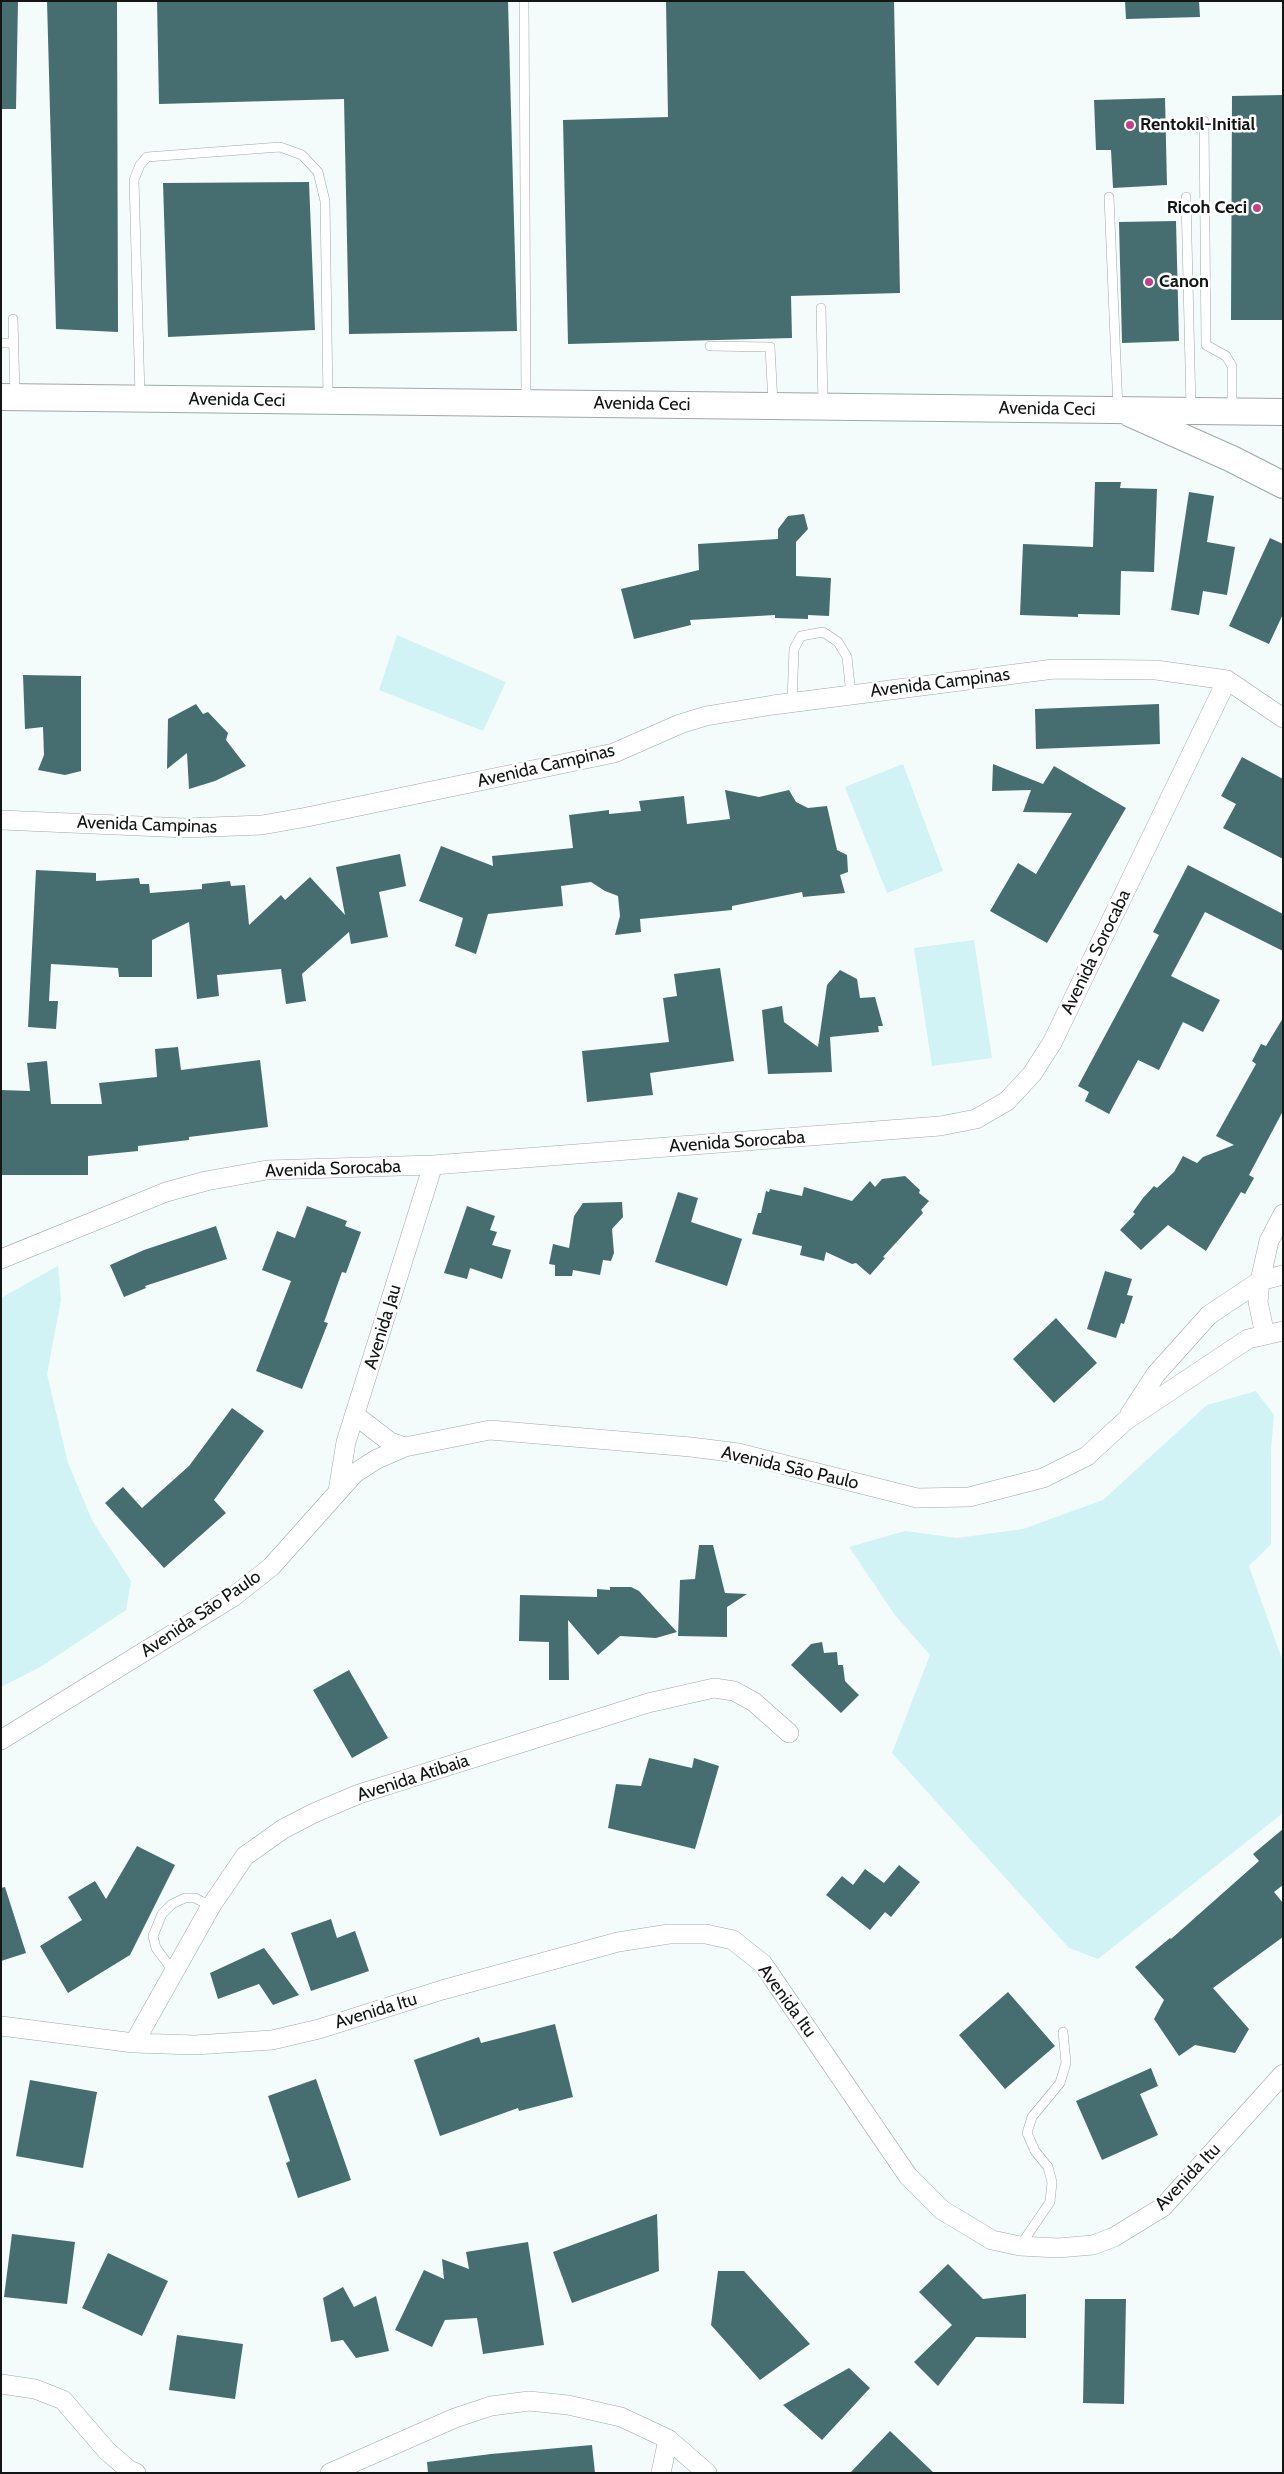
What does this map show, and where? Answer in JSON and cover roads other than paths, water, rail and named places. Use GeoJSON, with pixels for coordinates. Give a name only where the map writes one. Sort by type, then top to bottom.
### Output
{"type":"FeatureCollection","features":[{"type":"Feature","properties":{"kind":"main road","name":"Avenida Ceci"},"geometry":{"type":"LineString","coordinates":[[8,397],[1283,412]]}},
{"type":"Feature","properties":{"kind":"main road"},"geometry":{"type":"LineString","coordinates":[[1120,410],[1232,459],[1283,485]]}},
{"type":"Feature","properties":{"kind":"street","name":"Avenida Campinas"},"geometry":{"type":"LineString","coordinates":[[1,820],[186,828],[262,825],[325,814],[614,753],[680,724],[706,716],[792,702],[1054,669],[1156,670],[1228,680],[1283,718]]}},
{"type":"Feature","properties":{"kind":"street","name":"Avenida Sorocaba"},"geometry":{"type":"LineString","coordinates":[[1,1259],[166,1192],[206,1181],[267,1170],[433,1165],[940,1126],[976,1119],[1007,1101],[1032,1074],[1052,1043],[1228,680]]}},
{"type":"Feature","properties":{"kind":"street","name":"Avenida Jau"},"geometry":{"type":"LineString","coordinates":[[338,1491],[346,1442],[433,1165]]}},
{"type":"Feature","properties":{"kind":"street"},"geometry":{"type":"LineString","coordinates":[[1274,1333],[1258,1302],[1260,1281],[1269,1241],[1283,1214]]}},
{"type":"Feature","properties":{"kind":"street","name":"Avenida São Paulo"},"geometry":{"type":"LineString","coordinates":[[1125,1421],[1156,1374],[1209,1315],[1260,1281],[1283,1275]]}},
{"type":"Feature","properties":{"kind":"street","name":"Avenida São Paulo"},"geometry":{"type":"LineString","coordinates":[[1,1740],[233,1597],[271,1567],[355,1473],[377,1459],[404,1447],[490,1430],[691,1447],[738,1453],[917,1498],[969,1496],[1042,1478],[1087,1456],[1125,1421],[1248,1339],[1274,1333]]}},
{"type":"Feature","properties":{"kind":"street"},"geometry":{"type":"LineString","coordinates":[[355,1416],[390,1442],[404,1447]]}},
{"type":"Feature","properties":{"kind":"street","name":"Avenida Atibaia"},"geometry":{"type":"LineString","coordinates":[[134,2043],[211,1906],[245,1856],[283,1829],[314,1813],[359,1794],[648,1703],[714,1688],[734,1691],[754,1702],[789,1733]]}},
{"type":"Feature","properties":{"kind":"street","name":"Avenida Itu"},"geometry":{"type":"LineString","coordinates":[[1,2026],[134,2043],[195,2044],[272,2040],[319,2029],[442,1990],[618,1942],[669,1934],[706,1934],[733,1940],[763,1964],[908,2176],[942,2210],[992,2240],[1020,2246],[1058,2248],[1093,2245],[1114,2237],[1163,2207],[1283,2074]]}},
{"type":"Feature","properties":{"kind":"street"},"geometry":{"type":"LineString","coordinates":[[1,2384],[35,2389],[63,2400],[107,2451],[129,2470],[136,2473]]}},
{"type":"Feature","properties":{"kind":"street"},"geometry":{"type":"LineString","coordinates":[[330,2473],[455,2418],[491,2406],[528,2400],[568,2405],[621,2417],[668,2439],[707,2473]]}},
{"type":"Feature","properties":{"kind":"street"},"geometry":{"type":"LineString","coordinates":[[661,2473],[668,2439]]}},
{"type":"Feature","properties":{"kind":"lane"},"geometry":{"type":"LineString","coordinates":[[524,1],[526,403]]}},
{"type":"Feature","properties":{"kind":"lane"},"geometry":{"type":"LineString","coordinates":[[1204,121],[1206,345],[1226,356],[1232,366],[1232,411]]}},
{"type":"Feature","properties":{"kind":"lane"},"geometry":{"type":"LineString","coordinates":[[140,399],[134,180],[140,165],[147,157],[280,147],[302,155],[318,172],[325,201],[328,401]]}},
{"type":"Feature","properties":{"kind":"lane"},"geometry":{"type":"LineString","coordinates":[[1109,197],[1120,410]]}},
{"type":"Feature","properties":{"kind":"lane"},"geometry":{"type":"LineString","coordinates":[[1186,197],[1191,410]]}},
{"type":"Feature","properties":{"kind":"lane"},"geometry":{"type":"LineString","coordinates":[[821,308],[824,406]]}},
{"type":"Feature","properties":{"kind":"lane"},"geometry":{"type":"LineString","coordinates":[[8,397],[13,343],[13,319]]}},
{"type":"Feature","properties":{"kind":"lane"},"geometry":{"type":"LineString","coordinates":[[1,343],[13,343]]}},
{"type":"Feature","properties":{"kind":"lane"},"geometry":{"type":"LineString","coordinates":[[710,346],[770,347],[773,406]]}},
{"type":"Feature","properties":{"kind":"lane"},"geometry":{"type":"LineString","coordinates":[[792,702],[794,649],[801,636],[823,632],[838,642],[846,657],[851,695]]}},
{"type":"Feature","properties":{"kind":"lane"},"geometry":{"type":"LineString","coordinates":[[173,1971],[156,1948],[153,1936],[162,1914],[172,1904],[185,1898],[195,1898],[211,1906]]}},
{"type":"Feature","properties":{"kind":"lane"},"geometry":{"type":"LineString","coordinates":[[1020,2246],[1050,2202],[1052,2182],[1048,2167],[1035,2151],[1027,2133],[1032,2117],[1060,2083],[1066,2063],[1063,2032]]}},
{"type":"Feature","properties":{"kind":"place","name":"Rentokil-Initial"},"geometry":{"type":"Point","coordinates":[1130,125]}},
{"type":"Feature","properties":{"kind":"place","name":"Ricoh Ceci"},"geometry":{"type":"Point","coordinates":[1257,208]}},
{"type":"Feature","properties":{"kind":"place","name":"Canon"},"geometry":{"type":"Point","coordinates":[1149,282]}}]}
